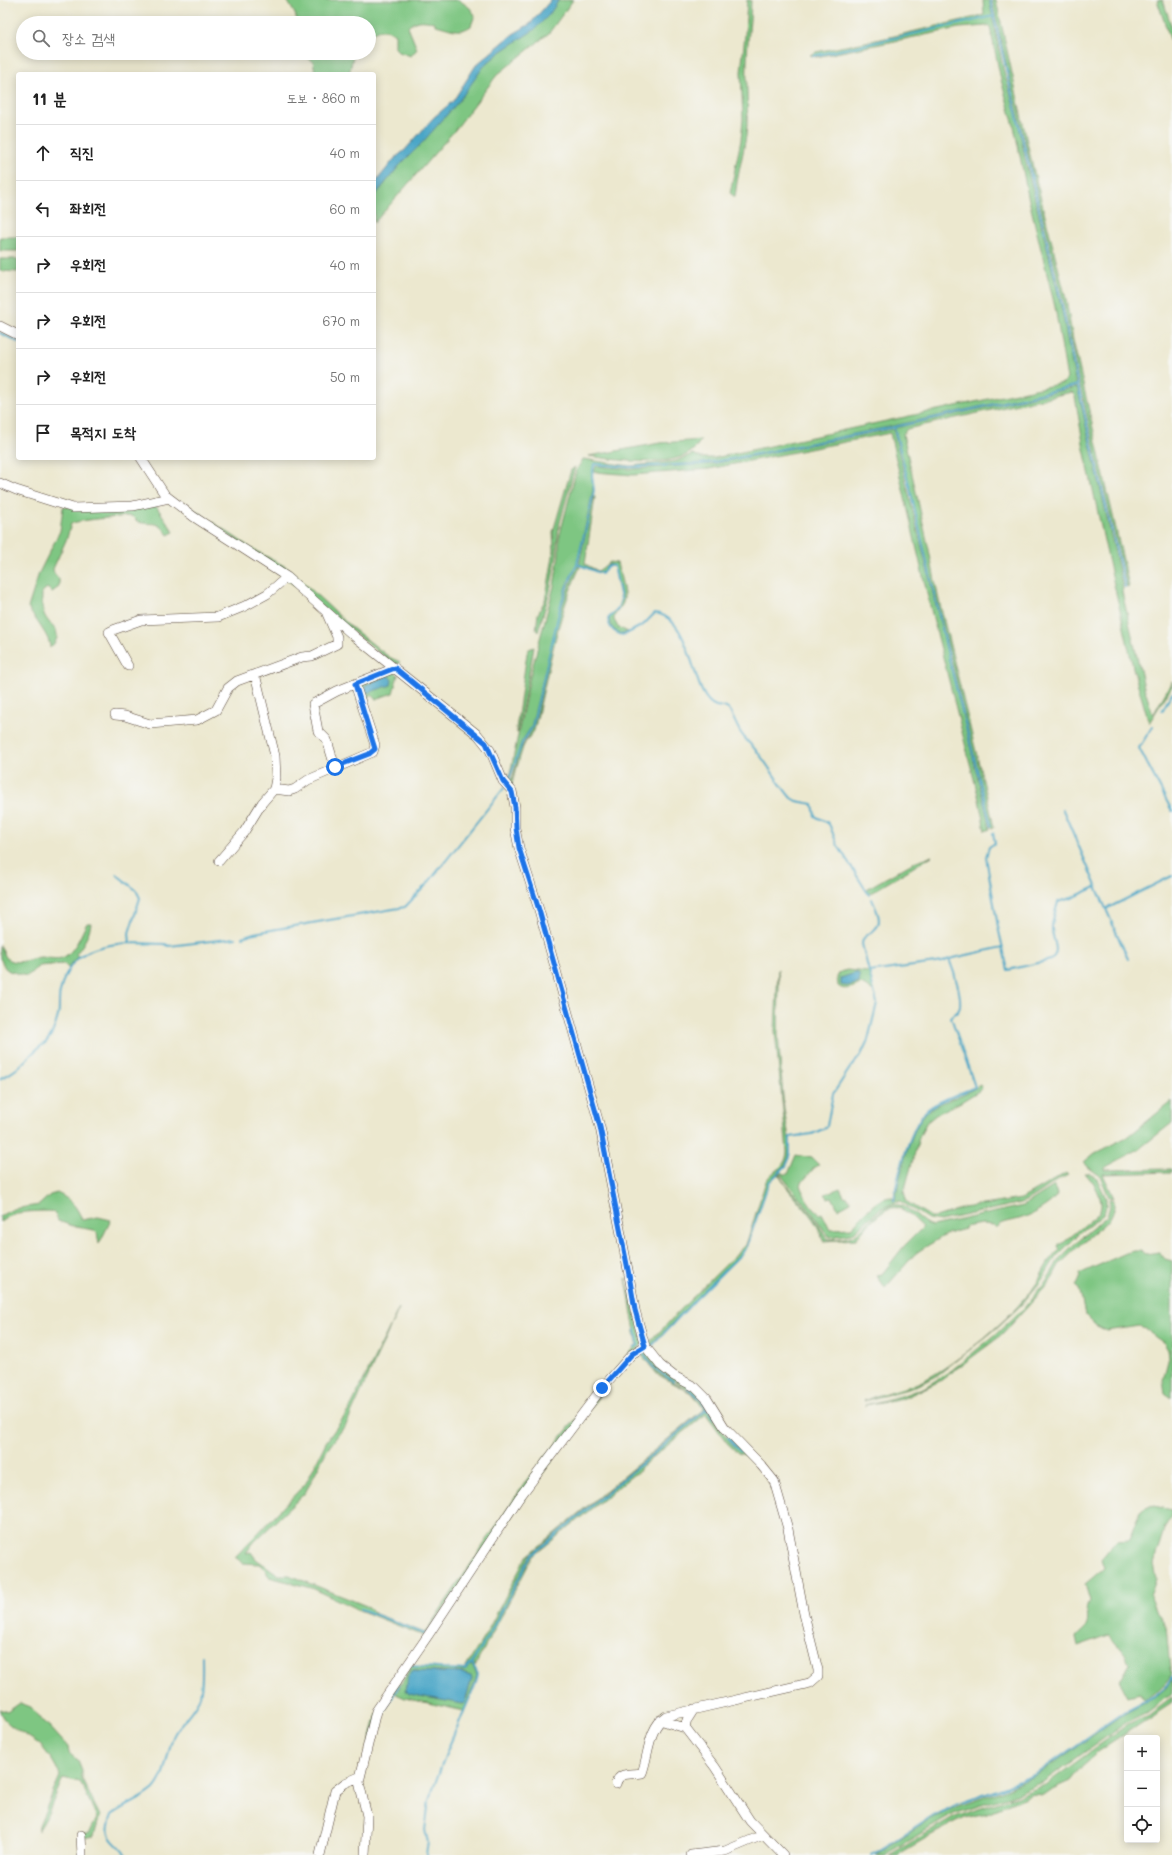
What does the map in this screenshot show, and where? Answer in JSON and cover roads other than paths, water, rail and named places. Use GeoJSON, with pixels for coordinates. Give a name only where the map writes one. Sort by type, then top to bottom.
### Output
{"type":"FeatureCollection","features":[{"type":"Feature","properties":{"kind":"street"},"geometry":{"type":"LineString","coordinates":[[0,326],[16,334]]}},
{"type":"Feature","properties":{"kind":"street"},"geometry":{"type":"LineString","coordinates":[[142,460],[156,483],[169,498],[194,517],[287,578],[354,636],[486,743],[503,781],[512,792],[519,848],[537,904],[600,1127],[635,1310],[645,1346],[660,1366],[694,1387],[707,1399],[725,1428],[761,1465],[774,1481],[788,1529],[804,1614],[818,1670],[818,1676],[810,1683],[671,1715],[660,1720],[653,1732],[642,1773],[622,1775],[617,1778],[616,1784]]}},
{"type":"Feature","properties":{"kind":"street"},"geometry":{"type":"LineString","coordinates":[[0,483],[16,490],[73,508],[133,506],[169,498]]}},
{"type":"Feature","properties":{"kind":"street"},"geometry":{"type":"LineString","coordinates":[[128,666],[109,632],[141,620],[218,617],[245,606],[267,594],[287,578]]}},
{"type":"Feature","properties":{"kind":"street"},"geometry":{"type":"LineString","coordinates":[[115,715],[125,716],[150,724],[197,720],[216,710],[223,696],[232,685],[255,674],[302,657],[312,656],[337,644],[337,637],[326,612]]}},
{"type":"Feature","properties":{"kind":"street"},"geometry":{"type":"LineString","coordinates":[[335,767],[327,740],[318,730],[313,704],[337,691],[395,668]]}},
{"type":"Feature","properties":{"kind":"street"},"geometry":{"type":"LineString","coordinates":[[219,860],[238,841],[262,803],[274,789],[276,778],[275,756],[255,674]]}},
{"type":"Feature","properties":{"kind":"street"},"geometry":{"type":"LineString","coordinates":[[274,789],[289,791],[295,789],[308,780],[335,767],[369,754],[375,749],[355,684]]}},
{"type":"Feature","properties":{"kind":"street"},"geometry":{"type":"LineString","coordinates":[[365,1855],[367,1816],[359,1777],[376,1711],[429,1634],[518,1498],[602,1388],[632,1354],[645,1346]]}},
{"type":"Feature","properties":{"kind":"street"},"geometry":{"type":"LineString","coordinates":[[685,1728],[687,1720],[694,1710]]}},
{"type":"Feature","properties":{"kind":"street"},"geometry":{"type":"LineString","coordinates":[[660,1720],[685,1728],[715,1767],[744,1814],[783,1855]]}},
{"type":"Feature","properties":{"kind":"street"},"geometry":{"type":"LineString","coordinates":[[320,1855],[335,1791],[345,1783],[359,1777]]}},
{"type":"Feature","properties":{"kind":"street"},"geometry":{"type":"LineString","coordinates":[[81,1835],[82,1855]]}},
{"type":"Feature","properties":{"kind":"street"},"geometry":{"type":"LineString","coordinates":[[691,1855],[725,1851],[763,1835]]}},
{"type":"Feature","properties":{"kind":"water"},"geometry":{"type":"Polygon","coordinates":[[[551,0],[559,0],[549,15],[534,30],[499,53],[484,66],[459,101],[421,144],[399,166],[376,195],[376,182],[395,158],[405,150],[433,118],[453,101],[476,65],[513,34],[530,24],[551,0]]]}},
{"type":"Feature","properties":{"kind":"water"},"geometry":{"type":"Polygon","coordinates":[[[388,675],[392,680],[391,685],[367,693],[365,688],[366,685],[388,675]]]}},
{"type":"Feature","properties":{"kind":"water"},"geometry":{"type":"Polygon","coordinates":[[[858,973],[860,977],[859,983],[847,986],[841,985],[841,978],[858,973]]]}},
{"type":"Feature","properties":{"kind":"water"},"geometry":{"type":"Polygon","coordinates":[[[412,1671],[462,1673],[471,1676],[472,1678],[465,1702],[462,1704],[409,1694],[406,1690],[408,1676],[412,1671]]]}},
{"type":"Feature","properties":{"kind":"waterway"},"geometry":{"type":"LineString","coordinates":[[990,0],[1061,301],[1093,453],[1125,587]]}},
{"type":"Feature","properties":{"kind":"waterway"},"geometry":{"type":"LineString","coordinates":[[813,56],[994,16]]}},
{"type":"Feature","properties":{"kind":"waterway"},"geometry":{"type":"LineString","coordinates":[[0,333],[16,341]]}},
{"type":"Feature","properties":{"kind":"waterway"},"geometry":{"type":"LineString","coordinates":[[508,782],[522,743],[532,727],[561,605],[567,586],[577,564],[594,490],[592,476],[594,464],[630,467],[701,464],[732,459],[894,427],[1078,385]]}},
{"type":"Feature","properties":{"kind":"waterway"},"geometry":{"type":"LineString","coordinates":[[894,427],[910,489],[950,663],[991,826]]}},
{"type":"Feature","properties":{"kind":"waterway"},"geometry":{"type":"LineString","coordinates":[[577,564],[602,574],[607,566],[614,566],[621,599],[618,608],[608,619],[611,627],[617,633],[623,635],[626,634],[643,625],[655,613],[665,617],[674,624],[681,633],[698,681],[706,698],[714,705],[725,707],[729,710],[739,731],[759,754],[791,798],[796,801],[813,804],[815,816],[828,823],[837,844],[869,895]]}},
{"type":"Feature","properties":{"kind":"waterway"},"geometry":{"type":"LineString","coordinates":[[1162,711],[1172,693]]}},
{"type":"Feature","properties":{"kind":"waterway"},"geometry":{"type":"LineString","coordinates":[[1152,727],[1139,748],[1172,811]]}},
{"type":"Feature","properties":{"kind":"waterway"},"geometry":{"type":"LineString","coordinates":[[242,937],[254,933],[405,907],[428,883],[504,788]]}},
{"type":"Feature","properties":{"kind":"waterway"},"geometry":{"type":"LineString","coordinates":[[1063,810],[1106,909],[1172,876]]}},
{"type":"Feature","properties":{"kind":"waterway"},"geometry":{"type":"LineString","coordinates":[[993,833],[995,843],[989,847],[986,857],[998,927],[1008,970],[1051,960],[1056,952],[1052,927],[1058,902],[1072,898],[1096,887]]}},
{"type":"Feature","properties":{"kind":"waterway"},"geometry":{"type":"LineString","coordinates":[[116,874],[136,890],[140,898],[129,933],[130,943],[165,944],[169,946],[236,938]]}},
{"type":"Feature","properties":{"kind":"waterway"},"geometry":{"type":"LineString","coordinates":[[651,1347],[746,1249],[769,1182],[786,1166],[790,1157],[790,1137],[812,1134],[827,1126],[833,1094],[850,1068],[861,1055],[868,1040],[877,1003],[862,944],[863,939],[878,926],[879,922],[878,914],[872,899]]}},
{"type":"Feature","properties":{"kind":"waterway"},"geometry":{"type":"LineString","coordinates":[[1106,909],[1128,959]]}},
{"type":"Feature","properties":{"kind":"waterway"},"geometry":{"type":"LineString","coordinates":[[0,1079],[17,1069],[49,1039],[59,1014],[59,995],[64,979],[69,968],[76,960],[94,949],[104,946],[130,943]]}},
{"type":"Feature","properties":{"kind":"waterway"},"geometry":{"type":"LineString","coordinates":[[869,972],[943,962],[949,959],[1003,947]]}},
{"type":"Feature","properties":{"kind":"waterway"},"geometry":{"type":"LineString","coordinates":[[894,1200],[898,1178],[906,1152],[916,1126],[922,1116],[928,1109],[939,1102],[975,1087],[951,1017],[958,1011],[960,1007],[960,1000],[958,985],[949,959]]}},
{"type":"Feature","properties":{"kind":"waterway"},"geometry":{"type":"LineString","coordinates":[[635,1347],[638,1345],[636,1329]]}},
{"type":"Feature","properties":{"kind":"waterway"},"geometry":{"type":"LineString","coordinates":[[642,1351],[653,1367],[673,1381]]}},
{"type":"Feature","properties":{"kind":"waterway"},"geometry":{"type":"LineString","coordinates":[[688,1388],[700,1398],[713,1418]]}},
{"type":"Feature","properties":{"kind":"waterway"},"geometry":{"type":"LineString","coordinates":[[411,1666],[465,1670],[472,1663],[492,1629],[531,1556],[707,1409]]}},
{"type":"Feature","properties":{"kind":"waterway"},"geometry":{"type":"LineString","coordinates":[[728,1437],[740,1451]]}},
{"type":"Feature","properties":{"kind":"waterway"},"geometry":{"type":"LineString","coordinates":[[361,1609],[425,1634]]}},
{"type":"Feature","properties":{"kind":"waterway"},"geometry":{"type":"LineString","coordinates":[[126,1855],[110,1838],[108,1829],[112,1815],[149,1793],[158,1784],[164,1771],[173,1737],[198,1702],[202,1681],[202,1656]]}},
{"type":"Feature","properties":{"kind":"waterway"},"geometry":{"type":"LineString","coordinates":[[426,1855],[428,1842],[425,1830],[429,1800],[447,1751],[476,1683],[478,1674],[472,1663]]}},
{"type":"Feature","properties":{"kind":"waterway"},"geometry":{"type":"LineString","coordinates":[[872,1855],[930,1818],[958,1804],[1006,1787],[1036,1774],[1125,1711],[1156,1695],[1166,1686],[1172,1677]]}},
{"type":"Feature","properties":{"kind":"waterway"},"geometry":{"type":"LineString","coordinates":[[378,1722],[399,1685]]}}]}
